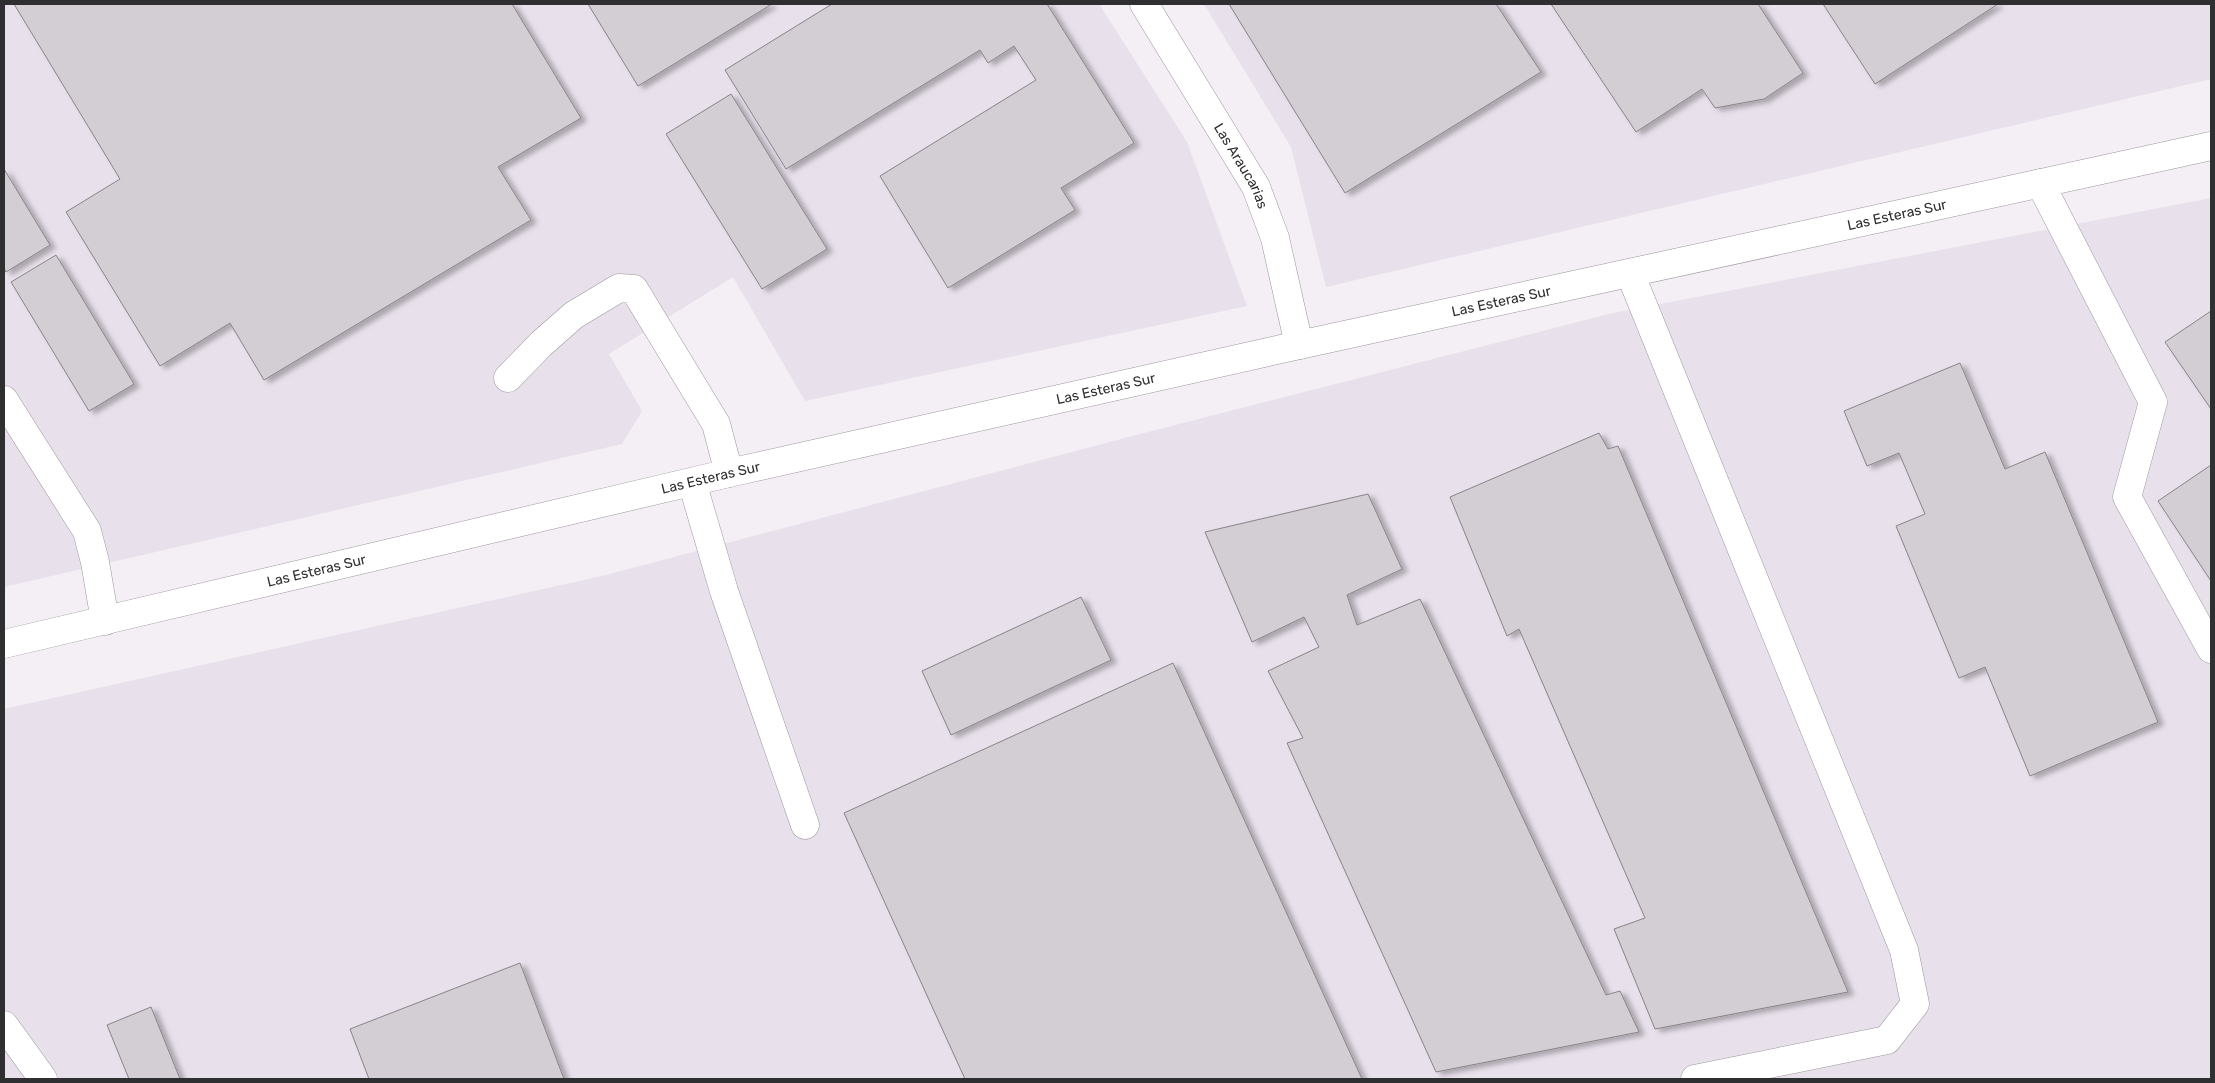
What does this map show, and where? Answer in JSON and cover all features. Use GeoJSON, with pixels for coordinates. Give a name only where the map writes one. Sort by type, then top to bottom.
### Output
{"type":"FeatureCollection","features":[{"type":"Feature","properties":{"kind":"street","name":"Las Araucarias"},"geometry":{"type":"LineString","coordinates":[[1144,4],[1256,187],[1275,238],[1299,345]]}},
{"type":"Feature","properties":{"kind":"street","name":"Las Esteras Sur"},"geometry":{"type":"LineString","coordinates":[[4,644],[729,473],[1299,345],[2211,146]]}},
{"type":"Feature","properties":{"kind":"street"},"geometry":{"type":"LineString","coordinates":[[2040,183],[2152,402],[2127,497],[2211,649]]}},
{"type":"Feature","properties":{"kind":"street"},"geometry":{"type":"LineString","coordinates":[[1630,273],[1904,950],[1915,1004],[1887,1040],[1695,1079]]}},
{"type":"Feature","properties":{"kind":"street"},"geometry":{"type":"LineString","coordinates":[[508,378],[541,344],[574,315],[619,288],[634,289],[716,424],[729,473]]}},
{"type":"Feature","properties":{"kind":"street"},"geometry":{"type":"LineString","coordinates":[[4,400],[87,531],[96,562],[105,621]]}},
{"type":"Feature","properties":{"kind":"street"},"geometry":{"type":"LineString","coordinates":[[692,482],[724,591],[804,825]]}},
{"type":"Feature","properties":{"kind":"street"},"geometry":{"type":"LineString","coordinates":[[4,1024],[43,1079]]}},
{"type":"Feature","properties":{"kind":"shaded area"},"geometry":{"type":"Polygon","coordinates":[[[4,4],[1099,4],[1187,142],[1247,306],[805,401],[733,277],[609,354],[642,411],[622,444],[4,587],[4,4]]]}},
{"type":"Feature","properties":{"kind":"shaded area"},"geometry":{"type":"Polygon","coordinates":[[[1204,4],[2211,4],[2211,79],[1326,287],[1291,147],[1204,4]]]}},
{"type":"Feature","properties":{"kind":"shaded area"},"geometry":{"type":"Polygon","coordinates":[[[2211,198],[2211,1079],[4,1079],[4,709],[606,575],[1140,434],[1613,313],[2211,198]]]}},
{"type":"Feature","properties":{"kind":"building"},"geometry":{"type":"Polygon","coordinates":[[[14,4],[512,4],[581,118],[498,167],[531,220],[264,380],[230,323],[160,366],[66,212],[120,179],[14,4]]]}},
{"type":"Feature","properties":{"kind":"building"},"geometry":{"type":"Polygon","coordinates":[[[588,4],[772,4],[638,86],[588,4]]]}},
{"type":"Feature","properties":{"kind":"building"},"geometry":{"type":"Polygon","coordinates":[[[832,4],[1047,4],[1134,143],[1061,188],[1075,210],[948,288],[880,176],[1036,80],[1014,46],[988,63],[980,50],[786,169],[725,70],[832,4]]]}},
{"type":"Feature","properties":{"kind":"building"},"geometry":{"type":"Polygon","coordinates":[[[1229,4],[1496,4],[1541,72],[1345,193],[1229,4]]]}},
{"type":"Feature","properties":{"kind":"building"},"geometry":{"type":"Polygon","coordinates":[[[1551,4],[1758,4],[1803,73],[1764,99],[1715,108],[1702,89],[1636,132],[1551,4]]]}},
{"type":"Feature","properties":{"kind":"building"},"geometry":{"type":"Polygon","coordinates":[[[1823,4],[1998,4],[1875,84],[1823,4]]]}},
{"type":"Feature","properties":{"kind":"building"},"geometry":{"type":"Polygon","coordinates":[[[731,94],[827,249],[762,289],[666,134],[731,94]]]}},
{"type":"Feature","properties":{"kind":"building"},"geometry":{"type":"Polygon","coordinates":[[[4,169],[50,245],[6,272],[4,268],[4,169]]]}},
{"type":"Feature","properties":{"kind":"building"},"geometry":{"type":"Polygon","coordinates":[[[56,255],[134,384],[89,411],[11,282],[56,255]]]}},
{"type":"Feature","properties":{"kind":"building"},"geometry":{"type":"Polygon","coordinates":[[[2211,311],[2211,409],[2165,342],[2211,311]]]}},
{"type":"Feature","properties":{"kind":"building"},"geometry":{"type":"Polygon","coordinates":[[[1960,363],[2005,469],[2045,452],[2158,722],[2030,776],[1985,667],[1959,678],[1896,526],[1925,514],[1899,453],[1867,466],[1844,411],[1960,363]]]}},
{"type":"Feature","properties":{"kind":"building"},"geometry":{"type":"Polygon","coordinates":[[[1599,433],[1608,449],[1618,446],[1848,992],[1655,1029],[1614,929],[1645,918],[1519,629],[1507,636],[1450,497],[1599,433]]]}},
{"type":"Feature","properties":{"kind":"building"},"geometry":{"type":"Polygon","coordinates":[[[2211,465],[2211,581],[2158,501],[2211,465]]]}},
{"type":"Feature","properties":{"kind":"building"},"geometry":{"type":"Polygon","coordinates":[[[1368,494],[1402,569],[1347,595],[1357,625],[1420,599],[1606,995],[1620,991],[1639,1032],[1436,1072],[1287,743],[1303,738],[1268,671],[1319,647],[1304,617],[1252,642],[1205,532],[1368,494]]]}},
{"type":"Feature","properties":{"kind":"building"},"geometry":{"type":"Polygon","coordinates":[[[1081,597],[1111,660],[951,735],[922,671],[1081,597]]]}},
{"type":"Feature","properties":{"kind":"building"},"geometry":{"type":"Polygon","coordinates":[[[1173,663],[1362,1079],[965,1079],[844,813],[1173,663]]]}},
{"type":"Feature","properties":{"kind":"building"},"geometry":{"type":"Polygon","coordinates":[[[520,963],[564,1079],[369,1079],[350,1029],[520,963]]]}},
{"type":"Feature","properties":{"kind":"building"},"geometry":{"type":"Polygon","coordinates":[[[151,1007],[180,1079],[129,1079],[107,1025],[151,1007]]]}}]}
